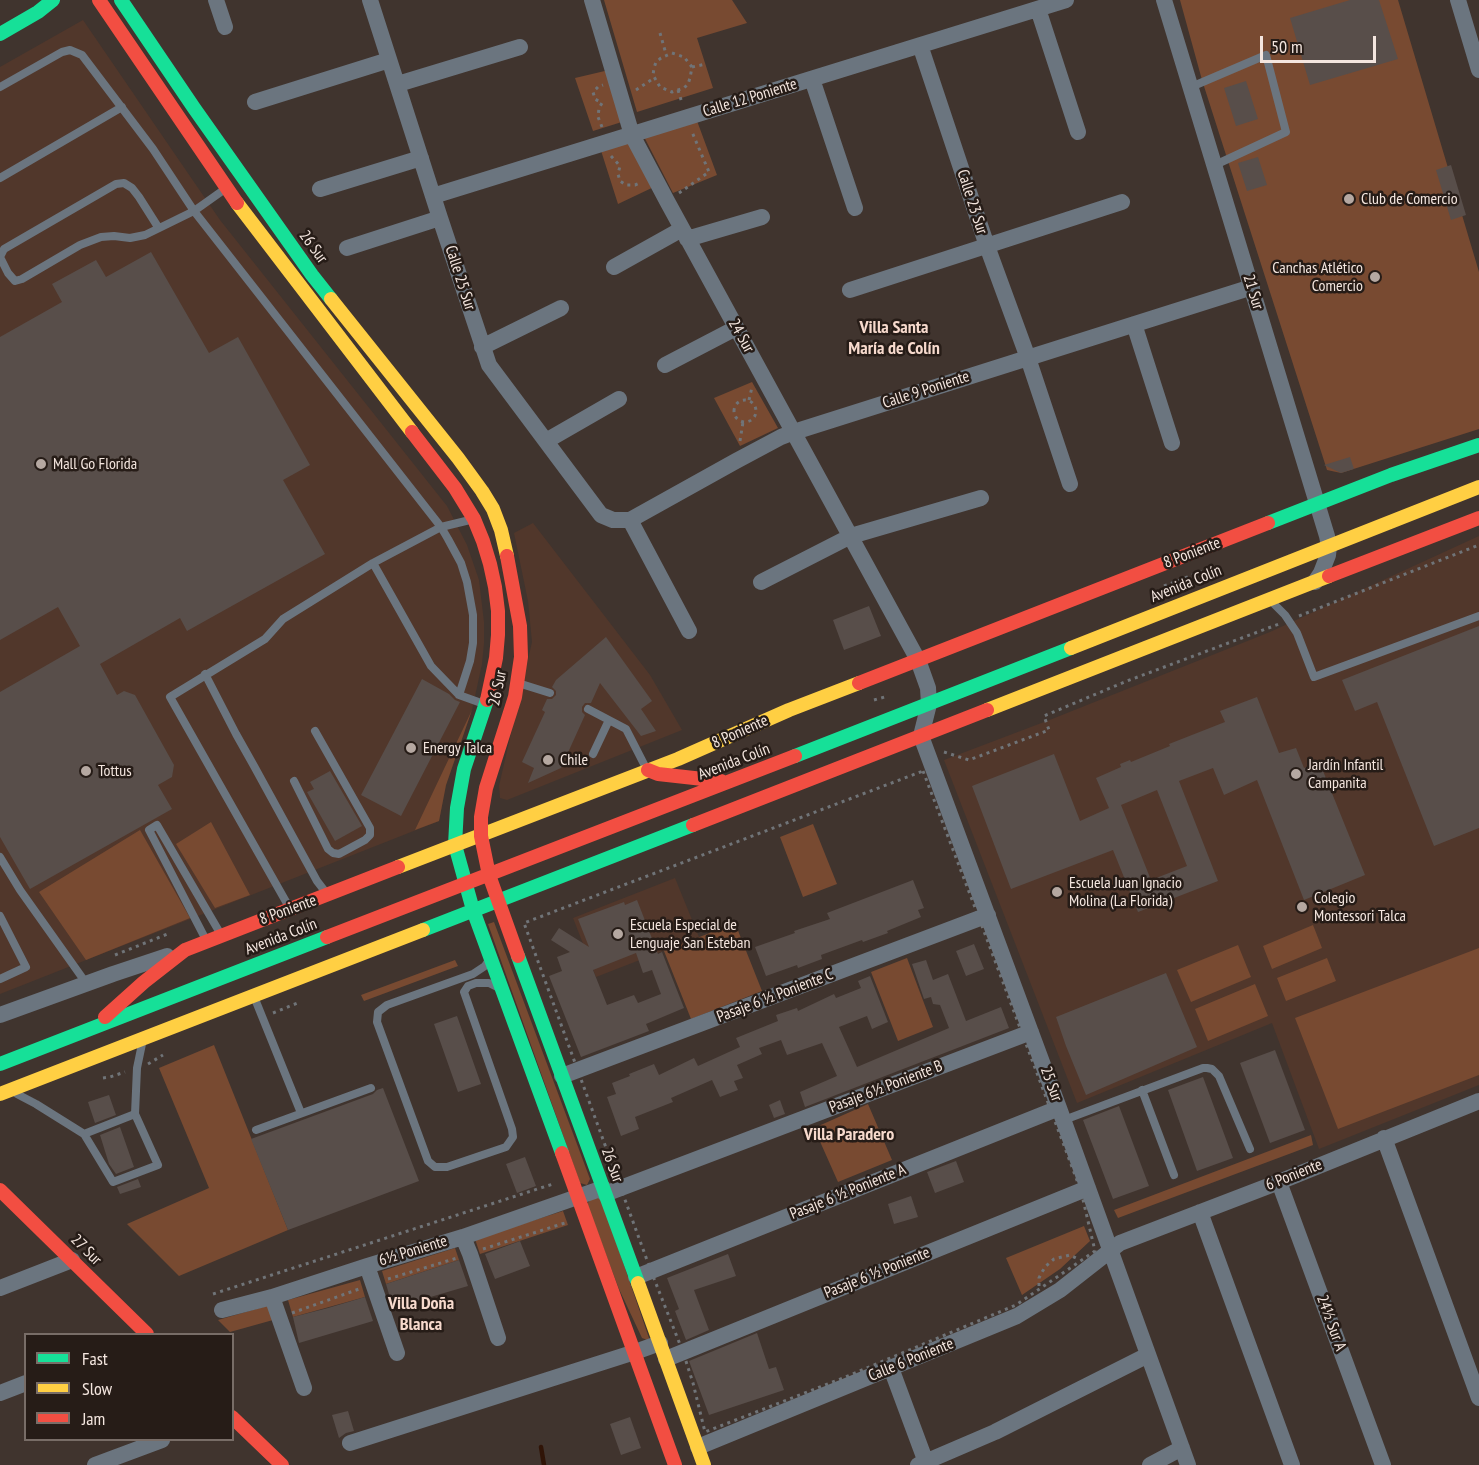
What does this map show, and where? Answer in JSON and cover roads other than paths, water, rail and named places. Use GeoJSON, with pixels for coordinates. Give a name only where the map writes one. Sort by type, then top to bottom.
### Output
{"type":"FeatureCollection","features":[{"type":"Feature","properties":{"kind":"street"},"geometry":{"type":"LineString","coordinates":[[0,34],[38,12],[53,0]]}},
{"type":"Feature","properties":{"kind":"street","name":"26 Sur"},"geometry":{"type":"LineString","coordinates":[[99,0],[226,188],[455,488],[474,519],[483,541],[490,564],[498,611],[496,658],[486,705],[464,769],[457,808],[455,845],[473,910],[675,1465]]}},
{"type":"Feature","properties":{"kind":"street","name":"26 Sur"},"geometry":{"type":"LineString","coordinates":[[121,0],[312,275],[458,458],[493,509],[509,563],[520,626],[520,657],[518,682],[486,788],[481,817],[481,836],[489,874],[704,1465]]}},
{"type":"Feature","properties":{"kind":"street"},"geometry":{"type":"LineString","coordinates":[[216,0],[225,27]]}},
{"type":"Feature","properties":{"kind":"street","name":"Calle 25 Sur"},"geometry":{"type":"LineString","coordinates":[[370,0],[489,365],[601,515],[622,520]]}},
{"type":"Feature","properties":{"kind":"street","name":"24 Sur"},"geometry":{"type":"LineString","coordinates":[[592,0],[632,135],[918,660],[928,688],[929,704]]}},
{"type":"Feature","properties":{"kind":"street","name":"Calle 12 Poniente"},"geometry":{"type":"LineString","coordinates":[[433,196],[1066,0]]}},
{"type":"Feature","properties":{"kind":"street","name":"21 Sur"},"geometry":{"type":"LineString","coordinates":[[1164,0],[1329,546]]}},
{"type":"Feature","properties":{"kind":"street"},"geometry":{"type":"LineString","coordinates":[[1458,0],[1478,60]]}},
{"type":"Feature","properties":{"kind":"street"},"geometry":{"type":"LineString","coordinates":[[1038,9],[1078,132]]}},
{"type":"Feature","properties":{"kind":"street","name":"Calle 23 Sur"},"geometry":{"type":"LineString","coordinates":[[920,45],[1070,484]]}},
{"type":"Feature","properties":{"kind":"street"},"geometry":{"type":"LineString","coordinates":[[398,84],[520,47]]}},
{"type":"Feature","properties":{"kind":"street"},"geometry":{"type":"LineString","coordinates":[[255,102],[390,60]]}},
{"type":"Feature","properties":{"kind":"street"},"geometry":{"type":"LineString","coordinates":[[812,79],[855,208]]}},
{"type":"Feature","properties":{"kind":"street"},"geometry":{"type":"LineString","coordinates":[[320,189],[421,158]]}},
{"type":"Feature","properties":{"kind":"street"},"geometry":{"type":"LineString","coordinates":[[850,290],[1122,202]]}},
{"type":"Feature","properties":{"kind":"street"},"geometry":{"type":"LineString","coordinates":[[614,267],[685,234],[762,217]]}},
{"type":"Feature","properties":{"kind":"street"},"geometry":{"type":"LineString","coordinates":[[347,248],[440,218]]}},
{"type":"Feature","properties":{"kind":"street","name":"Calle 9 Poniente"},"geometry":{"type":"LineString","coordinates":[[622,520],[794,432],[1252,287]]}},
{"type":"Feature","properties":{"kind":"street"},"geometry":{"type":"LineString","coordinates":[[482,347],[561,308]]}},
{"type":"Feature","properties":{"kind":"street"},"geometry":{"type":"LineString","coordinates":[[1134,324],[1172,443]]}},
{"type":"Feature","properties":{"kind":"street"},"geometry":{"type":"LineString","coordinates":[[665,365],[736,328]]}},
{"type":"Feature","properties":{"kind":"street"},"geometry":{"type":"LineString","coordinates":[[546,441],[619,399]]}},
{"type":"Feature","properties":{"kind":"street","name":"8 Poniente"},"geometry":{"type":"LineString","coordinates":[[0,1015],[185,950],[328,896],[689,755],[789,710],[1318,504],[1479,445]]}},
{"type":"Feature","properties":{"kind":"street","name":"Avenida Colín"},"geometry":{"type":"LineString","coordinates":[[0,1064],[929,704],[1479,487]]}},
{"type":"Feature","properties":{"kind":"street"},"geometry":{"type":"LineString","coordinates":[[761,582],[850,536],[981,498]]}},
{"type":"Feature","properties":{"kind":"street"},"geometry":{"type":"LineString","coordinates":[[474,519],[481,517],[501,530]]}},
{"type":"Feature","properties":{"kind":"street"},"geometry":{"type":"LineString","coordinates":[[4,1092],[1479,518]]}},
{"type":"Feature","properties":{"kind":"street"},"geometry":{"type":"LineString","coordinates":[[622,520],[689,631]]}},
{"type":"Feature","properties":{"kind":"street"},"geometry":{"type":"LineString","coordinates":[[1315,582],[1326,563],[1329,546]]}},
{"type":"Feature","properties":{"kind":"street"},"geometry":{"type":"LineString","coordinates":[[921,736],[929,704]]}},
{"type":"Feature","properties":{"kind":"street","name":"25 Sur"},"geometry":{"type":"LineString","coordinates":[[921,736],[1188,1465]]}},
{"type":"Feature","properties":{"kind":"street"},"geometry":{"type":"LineString","coordinates":[[648,770],[658,774],[697,779],[731,780]]}},
{"type":"Feature","properties":{"kind":"street","name":"Pasaje 6 ½ Poniente C"},"geometry":{"type":"LineString","coordinates":[[562,1076],[988,915]]}},
{"type":"Feature","properties":{"kind":"street"},"geometry":{"type":"LineString","coordinates":[[92,1029],[144,982],[185,950]]}},
{"type":"Feature","properties":{"kind":"street","name":"Pasaje 6½ Poniente B"},"geometry":{"type":"LineString","coordinates":[[604,1191],[1031,1032]]}},
{"type":"Feature","properties":{"kind":"street","name":"6 Poniente"},"geometry":{"type":"LineString","coordinates":[[1110,1249],[1120,1243],[1479,1101]]}},
{"type":"Feature","properties":{"kind":"street","name":"Pasaje 6 ½ Poniente A"},"geometry":{"type":"LineString","coordinates":[[636,1277],[1061,1114]]}},
{"type":"Feature","properties":{"kind":"street"},"geometry":{"type":"LineString","coordinates":[[1384,1138],[1479,1398]]}},
{"type":"Feature","properties":{"kind":"street","name":"24½ Sur A"},"geometry":{"type":"LineString","coordinates":[[1279,1182],[1383,1465]]}},
{"type":"Feature","properties":{"kind":"street","name":"Pasaje 6 ½ Poniente"},"geometry":{"type":"LineString","coordinates":[[350,1443],[635,1352],[663,1351],[1088,1188]]}},
{"type":"Feature","properties":{"kind":"street","name":"27 Sur"},"geometry":{"type":"LineString","coordinates":[[0,1190],[145,1333]]}},
{"type":"Feature","properties":{"kind":"street","name":"6½ Poniente"},"geometry":{"type":"LineString","coordinates":[[222,1310],[272,1297],[577,1197],[604,1191]]}},
{"type":"Feature","properties":{"kind":"street"},"geometry":{"type":"LineString","coordinates":[[1200,1212],[1292,1465]]}},
{"type":"Feature","properties":{"kind":"street"},"geometry":{"type":"LineString","coordinates":[[463,1236],[498,1338]]}},
{"type":"Feature","properties":{"kind":"street","name":"Calle 6 Poniente"},"geometry":{"type":"LineString","coordinates":[[698,1447],[1029,1310],[1060,1290],[1110,1249]]}},
{"type":"Feature","properties":{"kind":"street"},"geometry":{"type":"LineString","coordinates":[[0,1288],[72,1260]]}},
{"type":"Feature","properties":{"kind":"street"},"geometry":{"type":"LineString","coordinates":[[367,1266],[397,1353]]}},
{"type":"Feature","properties":{"kind":"street"},"geometry":{"type":"LineString","coordinates":[[272,1297],[304,1388]]}},
{"type":"Feature","properties":{"kind":"street"},"geometry":{"type":"LineString","coordinates":[[891,1368],[924,1464],[995,1432],[1148,1355]]}},
{"type":"Feature","properties":{"kind":"street"},"geometry":{"type":"LineString","coordinates":[[0,1394],[24,1384]]}},
{"type":"Feature","properties":{"kind":"street"},"geometry":{"type":"LineString","coordinates":[[234,1419],[282,1465]]}},
{"type":"Feature","properties":{"kind":"street"},"geometry":{"type":"LineString","coordinates":[[663,1430],[686,1445],[698,1447]]}},
{"type":"Feature","properties":{"kind":"street"},"geometry":{"type":"LineString","coordinates":[[95,1465],[159,1441]]}},
{"type":"Feature","properties":{"kind":"street"},"geometry":{"type":"LineString","coordinates":[[1150,1465],[1182,1448]]}},
{"type":"Feature","properties":{"kind":"lane"},"geometry":{"type":"LineString","coordinates":[[0,87],[62,52],[70,50],[82,55],[153,149],[194,211],[441,527],[461,563],[472,608],[474,629],[470,661],[459,696]]}},
{"type":"Feature","properties":{"kind":"lane"},"geometry":{"type":"LineString","coordinates":[[1191,87],[1266,55],[1286,132],[1215,165]]}},
{"type":"Feature","properties":{"kind":"lane"},"geometry":{"type":"LineString","coordinates":[[0,178],[122,107]]}},
{"type":"Feature","properties":{"kind":"lane"},"geometry":{"type":"LineString","coordinates":[[159,228],[132,188],[124,183],[116,184],[4,249],[0,257],[15,281],[22,279],[80,245],[101,237],[130,238],[145,235],[194,211],[243,177]]}},
{"type":"Feature","properties":{"kind":"lane"},"geometry":{"type":"LineString","coordinates":[[290,909],[170,697],[265,639],[283,619],[373,563],[441,527],[474,519]]}},
{"type":"Feature","properties":{"kind":"lane"},"geometry":{"type":"LineString","coordinates":[[373,563],[431,666],[459,696],[486,705]]}},
{"type":"Feature","properties":{"kind":"lane"},"geometry":{"type":"LineString","coordinates":[[1268,600],[1281,610],[1297,633],[1314,677],[1479,616]]}},
{"type":"Feature","properties":{"kind":"lane"},"geometry":{"type":"LineString","coordinates":[[205,674],[317,881],[328,896]]}},
{"type":"Feature","properties":{"kind":"lane"},"geometry":{"type":"LineString","coordinates":[[518,682],[550,693]]}},
{"type":"Feature","properties":{"kind":"lane"},"geometry":{"type":"LineString","coordinates":[[588,709],[627,729],[648,770]]}},
{"type":"Feature","properties":{"kind":"lane"},"geometry":{"type":"LineString","coordinates":[[593,754],[609,720]]}},
{"type":"Feature","properties":{"kind":"lane"},"geometry":{"type":"LineString","coordinates":[[294,781],[328,849],[333,853],[339,854],[370,835],[370,828],[315,731]]}},
{"type":"Feature","properties":{"kind":"lane"},"geometry":{"type":"LineString","coordinates":[[207,941],[148,830],[157,825],[222,935]]}},
{"type":"Feature","properties":{"kind":"lane"},"geometry":{"type":"LineString","coordinates":[[0,857],[20,890],[86,983]]}},
{"type":"Feature","properties":{"kind":"lane"},"geometry":{"type":"LineString","coordinates":[[0,916],[27,967],[0,979]]}},
{"type":"Feature","properties":{"kind":"lane"},"geometry":{"type":"LineString","coordinates":[[491,958],[474,974],[387,1005],[378,1012],[377,1022],[428,1161],[435,1167],[447,1167],[506,1147],[513,1137],[464,992],[468,986],[476,983],[489,983],[502,989]]}},
{"type":"Feature","properties":{"kind":"lane"},"geometry":{"type":"LineString","coordinates":[[254,996],[301,1113]]}},
{"type":"Feature","properties":{"kind":"lane"},"geometry":{"type":"LineString","coordinates":[[4,1092],[36,1104],[84,1134],[113,1182],[158,1164],[135,1114],[137,1068],[143,1038]]}},
{"type":"Feature","properties":{"kind":"lane"},"geometry":{"type":"LineString","coordinates":[[1061,1114],[1142,1090],[1203,1068],[1212,1069],[1219,1076],[1250,1149]]}},
{"type":"Feature","properties":{"kind":"lane"},"geometry":{"type":"LineString","coordinates":[[256,1130],[371,1088]]}},
{"type":"Feature","properties":{"kind":"lane"},"geometry":{"type":"LineString","coordinates":[[1142,1090],[1174,1174]]}},
{"type":"Feature","properties":{"kind":"lane"},"geometry":{"type":"LineString","coordinates":[[84,1134],[135,1114]]}},
{"type":"Feature","properties":{"kind":"waterway"},"geometry":{"type":"LineString","coordinates":[[541,1447],[544,1465]]}},
{"type":"Feature","properties":{"kind":"place","name":"Club de Comercio"},"geometry":{"type":"Point","coordinates":[1349,199]}},
{"type":"Feature","properties":{"kind":"place","name":"Canchas Atlético Comercio"},"geometry":{"type":"Point","coordinates":[1375,277]}},
{"type":"Feature","properties":{"kind":"place","name":"Mall Go Florida"},"geometry":{"type":"Point","coordinates":[41,464]}},
{"type":"Feature","properties":{"kind":"place","name":"Energy Talca"},"geometry":{"type":"Point","coordinates":[411,748]}},
{"type":"Feature","properties":{"kind":"place","name":"Chile"},"geometry":{"type":"Point","coordinates":[548,760]}},
{"type":"Feature","properties":{"kind":"place","name":"Tottus"},"geometry":{"type":"Point","coordinates":[86,771]}},
{"type":"Feature","properties":{"kind":"place","name":"Jardín Infantil Campanita"},"geometry":{"type":"Point","coordinates":[1296,774]}},
{"type":"Feature","properties":{"kind":"place","name":"Escuela Juan Ignacio Molina (La Florida)"},"geometry":{"type":"Point","coordinates":[1057,892]}},
{"type":"Feature","properties":{"kind":"place","name":"Colegio Montessori Talca"},"geometry":{"type":"Point","coordinates":[1302,907]}},
{"type":"Feature","properties":{"kind":"place","name":"Escuela Especial de Lenguaje San Esteban"},"geometry":{"type":"Point","coordinates":[618,934]}},
{"type":"Feature","properties":{"kind":"district","name":"Villa Santa María de Colín"},"geometry":{"type":"Point","coordinates":[894,338]}},
{"type":"Feature","properties":{"kind":"district","name":"Villa Paradero"},"geometry":{"type":"Point","coordinates":[849,1135]}},
{"type":"Feature","properties":{"kind":"district","name":"Villa Doña Blanca"},"geometry":{"type":"Point","coordinates":[421,1314]}}]}
